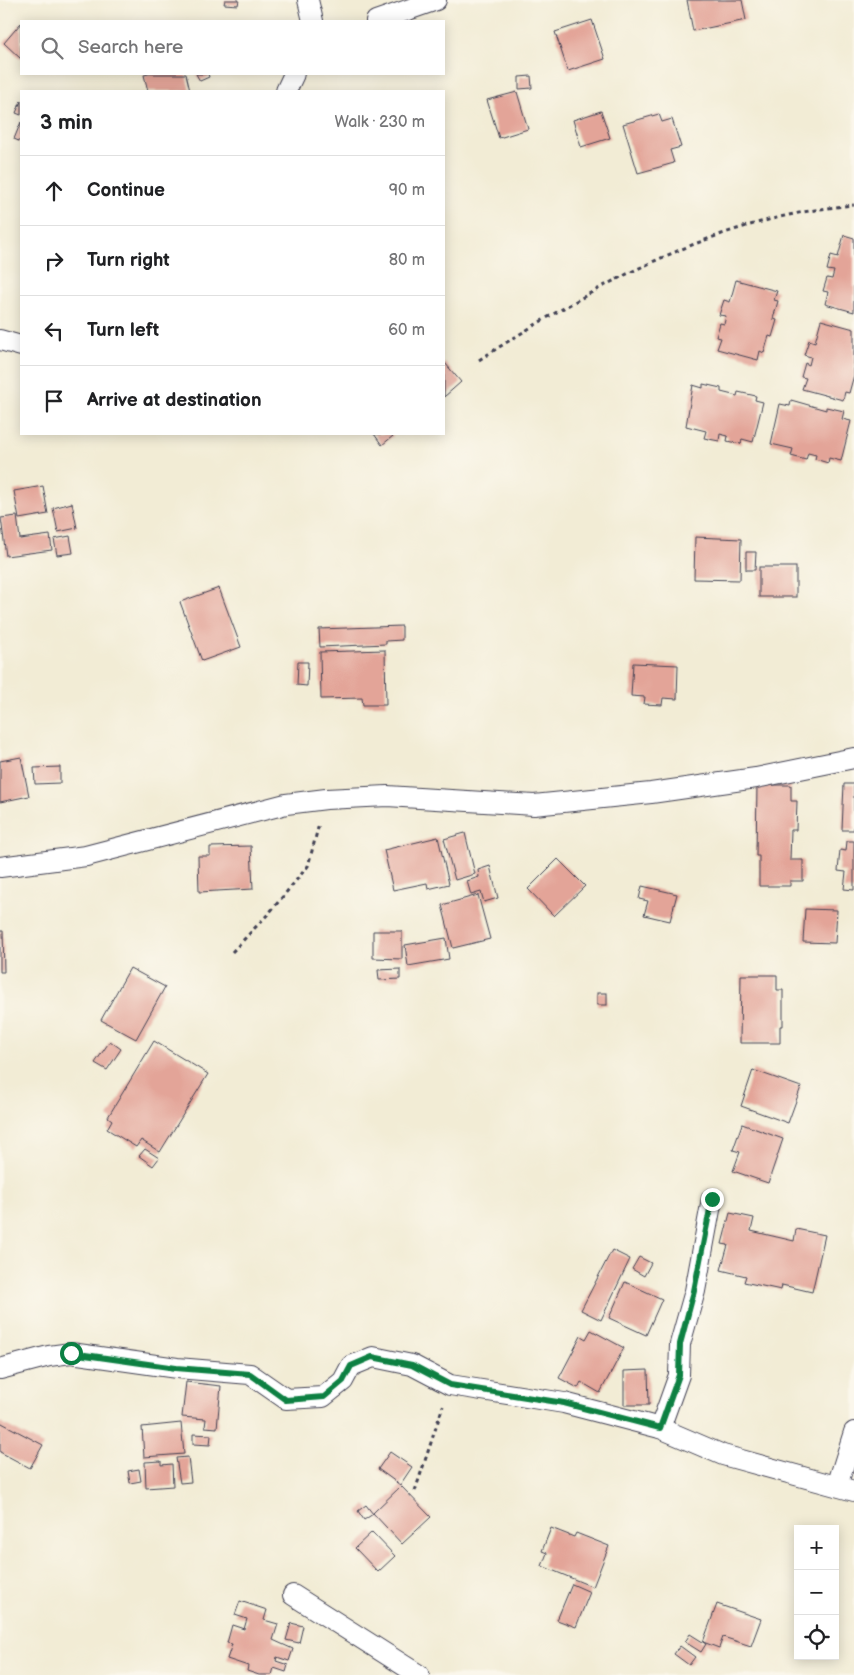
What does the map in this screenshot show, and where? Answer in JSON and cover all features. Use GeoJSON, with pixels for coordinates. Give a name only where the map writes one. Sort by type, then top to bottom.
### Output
{"type":"FeatureCollection","features":[{"type":"Feature","properties":{"kind":"street"},"geometry":{"type":"LineString","coordinates":[[308,0],[313,20]]}},
{"type":"Feature","properties":{"kind":"street"},"geometry":{"type":"LineString","coordinates":[[379,20],[436,0]]}},
{"type":"Feature","properties":{"kind":"street"},"geometry":{"type":"LineString","coordinates":[[286,90],[294,75]]}},
{"type":"Feature","properties":{"kind":"street"},"geometry":{"type":"LineString","coordinates":[[0,340],[20,346]]}},
{"type":"Feature","properties":{"kind":"street"},"geometry":{"type":"LineString","coordinates":[[0,866],[86,856],[286,804],[326,799],[388,796],[534,805],[651,793],[756,778],[854,758]]}},
{"type":"Feature","properties":{"kind":"street"},"geometry":{"type":"LineString","coordinates":[[660,1428],[679,1375],[680,1344],[694,1291],[712,1199]]}},
{"type":"Feature","properties":{"kind":"street"},"geometry":{"type":"LineString","coordinates":[[0,1369],[49,1356],[71,1353],[176,1368],[250,1374],[286,1400],[324,1397],[343,1381],[351,1366],[372,1357],[412,1365],[450,1385],[564,1403],[660,1428],[723,1455],[846,1488],[854,1432]]}},
{"type":"Feature","properties":{"kind":"street"},"geometry":{"type":"LineString","coordinates":[[293,1596],[419,1675]]}},
{"type":"Feature","properties":{"kind":"path"},"geometry":{"type":"LineString","coordinates":[[479,360],[567,304],[616,278],[726,232],[823,208],[854,205]]}},
{"type":"Feature","properties":{"kind":"path"},"geometry":{"type":"LineString","coordinates":[[232,952],[270,912],[308,866],[326,799]]}},
{"type":"Feature","properties":{"kind":"path"},"geometry":{"type":"LineString","coordinates":[[415,1491],[450,1385]]}},
{"type":"Feature","properties":{"kind":"building"},"geometry":{"type":"Polygon","coordinates":[[[225,0],[239,0],[238,5],[224,4],[225,0]]]}},
{"type":"Feature","properties":{"kind":"building"},"geometry":{"type":"Polygon","coordinates":[[[687,0],[742,0],[746,20],[693,31],[687,0]]]}},
{"type":"Feature","properties":{"kind":"building"},"geometry":{"type":"Polygon","coordinates":[[[592,20],[605,59],[568,71],[555,32],[592,20]]]}},
{"type":"Feature","properties":{"kind":"building"},"geometry":{"type":"Polygon","coordinates":[[[20,24],[20,58],[4,43],[20,24]]]}},
{"type":"Feature","properties":{"kind":"building"},"geometry":{"type":"Polygon","coordinates":[[[144,75],[186,75],[190,90],[148,90],[144,75]]]}},
{"type":"Feature","properties":{"kind":"building"},"geometry":{"type":"Polygon","coordinates":[[[197,75],[208,75],[209,77],[200,81],[197,75]]]}},
{"type":"Feature","properties":{"kind":"building"},"geometry":{"type":"Polygon","coordinates":[[[531,76],[532,88],[519,89],[519,77],[531,76]]]}},
{"type":"Feature","properties":{"kind":"building"},"geometry":{"type":"Polygon","coordinates":[[[517,92],[528,129],[499,138],[487,100],[517,92]]]}},
{"type":"Feature","properties":{"kind":"building"},"geometry":{"type":"Polygon","coordinates":[[[20,103],[20,115],[16,113],[20,103]]]}},
{"type":"Feature","properties":{"kind":"building"},"geometry":{"type":"Polygon","coordinates":[[[601,111],[610,138],[581,147],[573,120],[601,111]]]}},
{"type":"Feature","properties":{"kind":"building"},"geometry":{"type":"Polygon","coordinates":[[[659,114],[662,122],[672,119],[681,147],[670,150],[674,163],[638,173],[623,124],[659,114]]]}},
{"type":"Feature","properties":{"kind":"building"},"geometry":{"type":"Polygon","coordinates":[[[20,124],[20,142],[14,139],[20,124]]]}},
{"type":"Feature","properties":{"kind":"building"},"geometry":{"type":"Polygon","coordinates":[[[844,235],[854,238],[854,312],[825,304],[828,292],[823,291],[827,278],[832,279],[834,271],[827,270],[831,255],[838,257],[844,235]]]}},
{"type":"Feature","properties":{"kind":"building"},"geometry":{"type":"Polygon","coordinates":[[[736,280],[777,291],[774,300],[778,301],[773,319],[777,320],[772,337],[769,336],[764,353],[760,351],[758,360],[717,349],[721,338],[716,337],[720,323],[724,324],[726,316],[719,315],[724,300],[730,302],[736,280]]]}},
{"type":"Feature","properties":{"kind":"building"},"geometry":{"type":"Polygon","coordinates":[[[821,320],[854,329],[854,375],[849,393],[845,392],[843,400],[802,389],[806,378],[801,377],[805,363],[809,365],[811,357],[804,355],[809,340],[815,342],[821,320]]]}},
{"type":"Feature","properties":{"kind":"building"},"geometry":{"type":"Polygon","coordinates":[[[445,363],[461,382],[445,396],[445,363]]]}},
{"type":"Feature","properties":{"kind":"building"},"geometry":{"type":"Polygon","coordinates":[[[703,384],[721,388],[721,392],[737,396],[738,392],[756,396],[755,400],[763,402],[753,442],[742,439],[741,444],[727,441],[728,436],[720,434],[719,441],[704,438],[706,431],[686,426],[693,385],[703,388],[703,384]]]}},
{"type":"Feature","properties":{"kind":"building"},"geometry":{"type":"Polygon","coordinates":[[[791,400],[826,410],[826,407],[844,411],[842,419],[851,421],[841,461],[829,458],[828,463],[815,459],[816,455],[808,453],[806,460],[791,456],[793,449],[771,444],[780,404],[790,406],[791,400]]]}},
{"type":"Feature","properties":{"kind":"building"},"geometry":{"type":"Polygon","coordinates":[[[375,435],[392,435],[393,436],[382,445],[375,435]]]}},
{"type":"Feature","properties":{"kind":"building"},"geometry":{"type":"Polygon","coordinates":[[[43,486],[48,514],[19,519],[14,491],[43,486]]]}},
{"type":"Feature","properties":{"kind":"building"},"geometry":{"type":"Polygon","coordinates":[[[72,503],[77,528],[58,532],[53,508],[72,503]]]}},
{"type":"Feature","properties":{"kind":"building"},"geometry":{"type":"Polygon","coordinates":[[[17,516],[20,539],[50,535],[52,550],[6,556],[1,518],[17,516]]]}},
{"type":"Feature","properties":{"kind":"building"},"geometry":{"type":"Polygon","coordinates":[[[70,536],[73,553],[57,555],[54,539],[70,536]]]}},
{"type":"Feature","properties":{"kind":"building"},"geometry":{"type":"Polygon","coordinates":[[[695,537],[741,539],[740,580],[694,579],[695,537]]]}},
{"type":"Feature","properties":{"kind":"building"},"geometry":{"type":"Polygon","coordinates":[[[746,552],[756,552],[755,570],[746,570],[746,552]]]}},
{"type":"Feature","properties":{"kind":"building"},"geometry":{"type":"Polygon","coordinates":[[[759,567],[796,567],[796,597],[759,597],[759,567]]]}},
{"type":"Feature","properties":{"kind":"building"},"geometry":{"type":"Polygon","coordinates":[[[219,588],[241,647],[202,661],[180,602],[219,588]]]}},
{"type":"Feature","properties":{"kind":"building"},"geometry":{"type":"Polygon","coordinates":[[[402,626],[402,640],[386,641],[386,644],[320,647],[319,629],[402,626]]]}},
{"type":"Feature","properties":{"kind":"building"},"geometry":{"type":"Polygon","coordinates":[[[385,650],[386,705],[363,705],[362,698],[321,699],[320,652],[385,650]]]}},
{"type":"Feature","properties":{"kind":"building"},"geometry":{"type":"Polygon","coordinates":[[[298,662],[308,662],[307,686],[297,685],[298,662]]]}},
{"type":"Feature","properties":{"kind":"building"},"geometry":{"type":"Polygon","coordinates":[[[633,663],[678,665],[677,699],[663,698],[662,705],[644,704],[645,697],[631,696],[633,663]]]}},
{"type":"Feature","properties":{"kind":"building"},"geometry":{"type":"Polygon","coordinates":[[[21,757],[29,796],[0,802],[0,761],[21,757]]]}},
{"type":"Feature","properties":{"kind":"building"},"geometry":{"type":"Polygon","coordinates":[[[60,767],[60,783],[35,784],[34,768],[60,767]]]}},
{"type":"Feature","properties":{"kind":"building"},"geometry":{"type":"Polygon","coordinates":[[[844,784],[854,784],[854,830],[842,830],[844,784]]]}},
{"type":"Feature","properties":{"kind":"building"},"geometry":{"type":"Polygon","coordinates":[[[757,785],[791,785],[791,801],[797,801],[796,830],[791,830],[790,860],[803,860],[803,881],[790,881],[790,886],[759,886],[759,856],[756,856],[757,785]]]}},
{"type":"Feature","properties":{"kind":"building"},"geometry":{"type":"Polygon","coordinates":[[[465,833],[475,874],[455,880],[444,839],[465,833]]]}},
{"type":"Feature","properties":{"kind":"building"},"geometry":{"type":"Polygon","coordinates":[[[438,837],[449,884],[428,889],[427,883],[393,890],[384,850],[438,837]]]}},
{"type":"Feature","properties":{"kind":"building"},"geometry":{"type":"Polygon","coordinates":[[[847,841],[854,841],[854,890],[844,889],[846,872],[838,871],[840,850],[846,851],[847,841]]]}},
{"type":"Feature","properties":{"kind":"building"},"geometry":{"type":"Polygon","coordinates":[[[251,846],[253,889],[199,892],[198,856],[210,856],[210,847],[251,846]]]}},
{"type":"Feature","properties":{"kind":"building"},"geometry":{"type":"Polygon","coordinates":[[[558,859],[585,886],[554,916],[528,889],[558,859]]]}},
{"type":"Feature","properties":{"kind":"building"},"geometry":{"type":"Polygon","coordinates":[[[490,866],[498,898],[484,902],[481,892],[471,895],[467,881],[479,877],[478,870],[490,866]]]}},
{"type":"Feature","properties":{"kind":"building"},"geometry":{"type":"Polygon","coordinates":[[[642,886],[677,894],[670,921],[644,915],[648,901],[639,899],[642,886]]]}},
{"type":"Feature","properties":{"kind":"building"},"geometry":{"type":"Polygon","coordinates":[[[478,895],[490,939],[453,948],[442,905],[478,895]]]}},
{"type":"Feature","properties":{"kind":"building"},"geometry":{"type":"Polygon","coordinates":[[[805,909],[837,910],[835,943],[803,942],[805,909]]]}},
{"type":"Feature","properties":{"kind":"building"},"geometry":{"type":"Polygon","coordinates":[[[0,931],[3,931],[4,972],[0,972],[0,931]]]}},
{"type":"Feature","properties":{"kind":"building"},"geometry":{"type":"Polygon","coordinates":[[[373,931],[402,931],[402,959],[373,958],[373,931]]]}},
{"type":"Feature","properties":{"kind":"building"},"geometry":{"type":"Polygon","coordinates":[[[446,938],[449,959],[408,966],[405,945],[446,938]]]}},
{"type":"Feature","properties":{"kind":"building"},"geometry":{"type":"Polygon","coordinates":[[[130,968],[165,987],[136,1039],[101,1020],[130,968]]]}},
{"type":"Feature","properties":{"kind":"building"},"geometry":{"type":"Polygon","coordinates":[[[400,969],[400,979],[379,980],[378,970],[400,969]]]}},
{"type":"Feature","properties":{"kind":"building"},"geometry":{"type":"Polygon","coordinates":[[[741,975],[777,975],[777,990],[783,990],[783,1026],[780,1026],[780,1043],[740,1043],[741,975]]]}},
{"type":"Feature","properties":{"kind":"building"},"geometry":{"type":"Polygon","coordinates":[[[597,993],[607,993],[607,1005],[597,1005],[597,993]]]}},
{"type":"Feature","properties":{"kind":"building"},"geometry":{"type":"Polygon","coordinates":[[[110,1041],[121,1049],[107,1070],[95,1063],[110,1041]]]}},
{"type":"Feature","properties":{"kind":"building"},"geometry":{"type":"Polygon","coordinates":[[[154,1041],[208,1074],[160,1152],[141,1140],[136,1147],[107,1129],[112,1120],[108,1117],[154,1041]]]}},
{"type":"Feature","properties":{"kind":"building"},"geometry":{"type":"Polygon","coordinates":[[[753,1070],[801,1087],[788,1123],[741,1106],[753,1070]]]}},
{"type":"Feature","properties":{"kind":"building"},"geometry":{"type":"Polygon","coordinates":[[[742,1124],[783,1139],[768,1183],[733,1171],[740,1152],[733,1150],[742,1124]]]}},
{"type":"Feature","properties":{"kind":"building"},"geometry":{"type":"Polygon","coordinates":[[[145,1149],[159,1158],[153,1166],[139,1156],[145,1149]]]}},
{"type":"Feature","properties":{"kind":"building"},"geometry":{"type":"Polygon","coordinates":[[[730,1213],[754,1218],[751,1231],[794,1241],[796,1229],[825,1235],[812,1292],[782,1285],[781,1290],[744,1282],[746,1276],[721,1270],[728,1245],[722,1244],[730,1213]]]}},
{"type":"Feature","properties":{"kind":"building"},"geometry":{"type":"Polygon","coordinates":[[[612,1250],[630,1259],[601,1320],[581,1310],[612,1250]]]}},
{"type":"Feature","properties":{"kind":"building"},"geometry":{"type":"Polygon","coordinates":[[[639,1257],[651,1263],[644,1276],[632,1269],[639,1257]]]}},
{"type":"Feature","properties":{"kind":"building"},"geometry":{"type":"Polygon","coordinates":[[[625,1282],[662,1299],[646,1335],[609,1318],[625,1282]]]}},
{"type":"Feature","properties":{"kind":"building"},"geometry":{"type":"Polygon","coordinates":[[[591,1330],[624,1348],[600,1393],[581,1382],[578,1388],[559,1378],[581,1336],[586,1339],[591,1330]]]}},
{"type":"Feature","properties":{"kind":"building"},"geometry":{"type":"Polygon","coordinates":[[[648,1370],[649,1405],[624,1405],[624,1371],[648,1370]]]}},
{"type":"Feature","properties":{"kind":"building"},"geometry":{"type":"Polygon","coordinates":[[[186,1382],[221,1386],[217,1428],[205,1427],[206,1419],[182,1417],[186,1382]]]}},
{"type":"Feature","properties":{"kind":"building"},"geometry":{"type":"Polygon","coordinates":[[[0,1422],[43,1445],[30,1468],[0,1452],[0,1422]]]}},
{"type":"Feature","properties":{"kind":"building"},"geometry":{"type":"Polygon","coordinates":[[[181,1423],[184,1454],[144,1457],[142,1427],[181,1423]]]}},
{"type":"Feature","properties":{"kind":"building"},"geometry":{"type":"Polygon","coordinates":[[[193,1434],[211,1435],[210,1445],[193,1444],[193,1434]]]}},
{"type":"Feature","properties":{"kind":"building"},"geometry":{"type":"Polygon","coordinates":[[[390,1452],[412,1467],[400,1485],[378,1469],[390,1452]]]}},
{"type":"Feature","properties":{"kind":"building"},"geometry":{"type":"Polygon","coordinates":[[[188,1457],[191,1482],[180,1483],[176,1458],[188,1457]]]}},
{"type":"Feature","properties":{"kind":"building"},"geometry":{"type":"Polygon","coordinates":[[[161,1461],[161,1465],[172,1464],[173,1486],[146,1488],[145,1462],[161,1461]]]}},
{"type":"Feature","properties":{"kind":"building"},"geometry":{"type":"Polygon","coordinates":[[[139,1469],[141,1481],[130,1483],[128,1471],[139,1469]]]}},
{"type":"Feature","properties":{"kind":"building"},"geometry":{"type":"Polygon","coordinates":[[[401,1486],[431,1517],[402,1544],[373,1513],[401,1486]]]}},
{"type":"Feature","properties":{"kind":"building"},"geometry":{"type":"Polygon","coordinates":[[[366,1505],[373,1514],[364,1520],[358,1511],[366,1505]]]}},
{"type":"Feature","properties":{"kind":"building"},"geometry":{"type":"Polygon","coordinates":[[[551,1528],[574,1537],[576,1533],[609,1546],[593,1587],[542,1566],[547,1553],[542,1551],[551,1528]]]}},
{"type":"Feature","properties":{"kind":"building"},"geometry":{"type":"Polygon","coordinates":[[[372,1532],[395,1556],[378,1572],[355,1548],[372,1532]]]}},
{"type":"Feature","properties":{"kind":"building"},"geometry":{"type":"Polygon","coordinates":[[[572,1584],[590,1592],[576,1627],[557,1620],[572,1584]]]}},
{"type":"Feature","properties":{"kind":"building"},"geometry":{"type":"Polygon","coordinates":[[[240,1601],[267,1610],[264,1620],[278,1624],[273,1640],[293,1649],[289,1661],[277,1657],[276,1661],[288,1665],[286,1672],[274,1668],[272,1675],[259,1675],[247,1671],[248,1666],[227,1659],[232,1644],[227,1643],[232,1625],[244,1629],[247,1619],[235,1615],[240,1601]]]}},
{"type":"Feature","properties":{"kind":"building"},"geometry":{"type":"Polygon","coordinates":[[[717,1604],[761,1619],[751,1646],[723,1637],[719,1648],[703,1642],[717,1604]]]}},
{"type":"Feature","properties":{"kind":"building"},"geometry":{"type":"Polygon","coordinates":[[[291,1623],[303,1626],[299,1643],[286,1640],[291,1623]]]}},
{"type":"Feature","properties":{"kind":"building"},"geometry":{"type":"Polygon","coordinates":[[[690,1634],[706,1644],[701,1652],[685,1642],[690,1634]]]}},
{"type":"Feature","properties":{"kind":"building"},"geometry":{"type":"Polygon","coordinates":[[[680,1646],[695,1657],[689,1665],[674,1654],[680,1646]]]}},
{"type":"Feature","properties":{"kind":"route"},"geometry":{"type":"LineString","coordinates":[[71,1353],[176,1368],[250,1374],[286,1400],[324,1397],[343,1381],[351,1366],[372,1357],[412,1365],[450,1385],[564,1403],[660,1428],[679,1375],[680,1344],[694,1291],[712,1199]]}}]}
